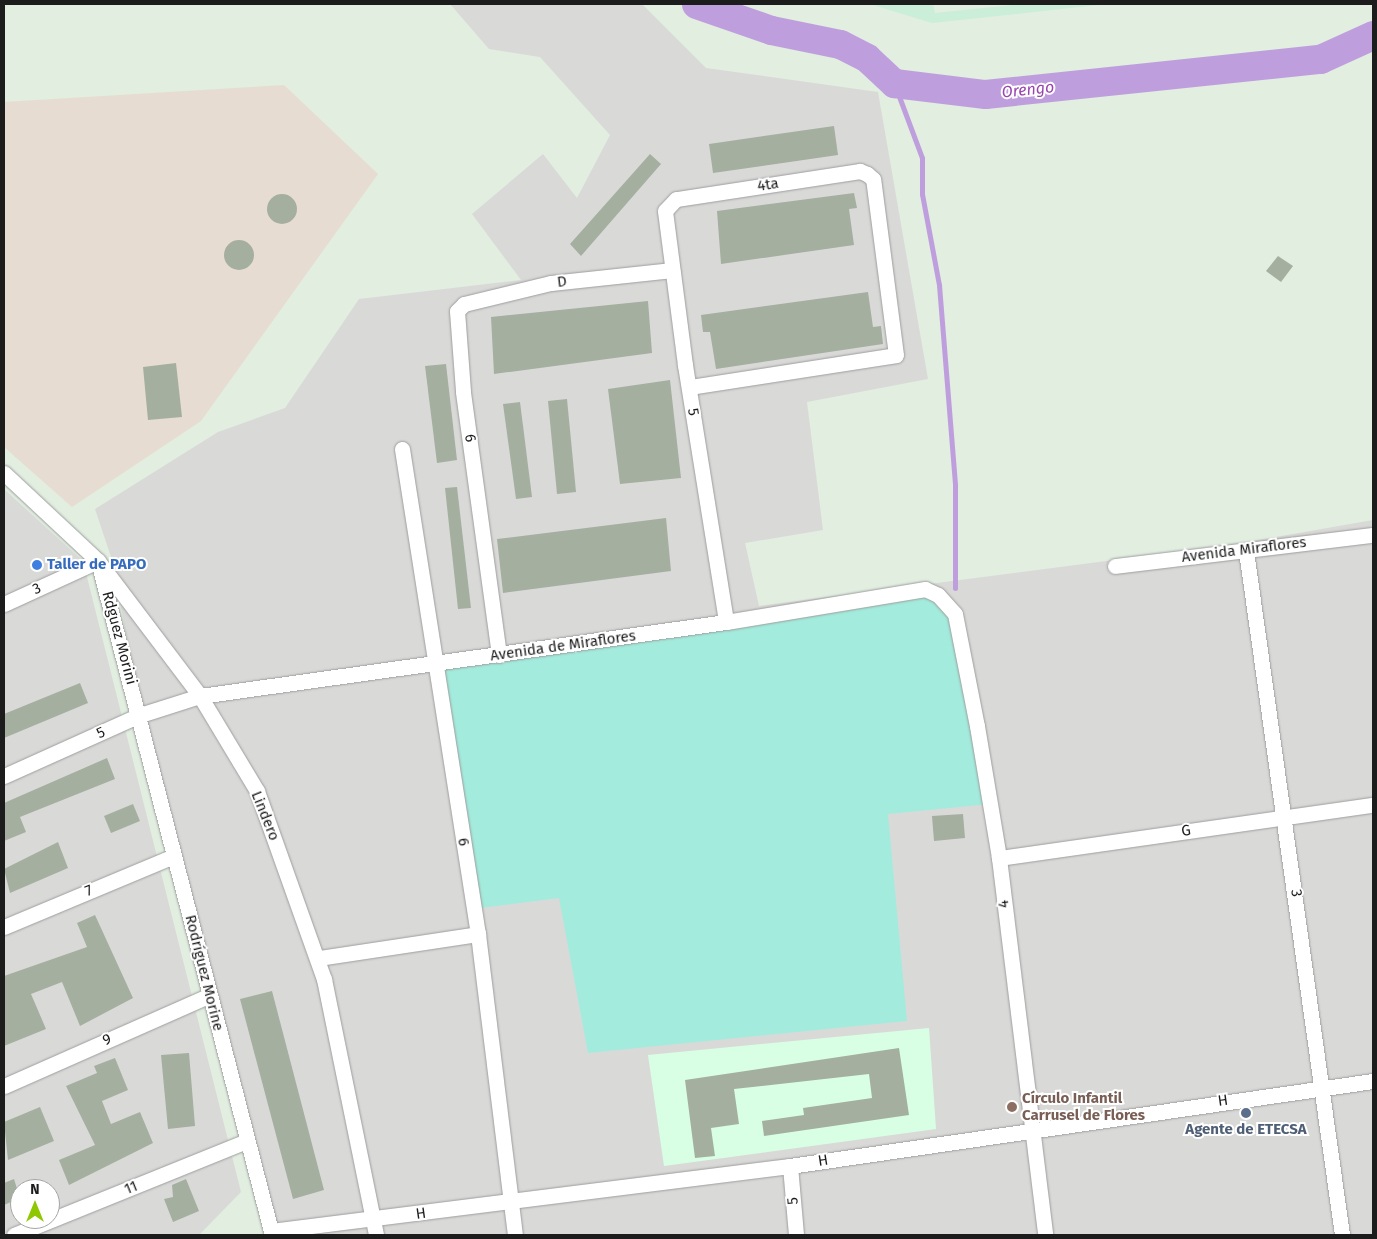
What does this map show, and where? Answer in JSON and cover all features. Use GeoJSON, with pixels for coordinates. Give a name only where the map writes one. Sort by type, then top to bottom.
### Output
{"type":"FeatureCollection","features":[{"type":"Feature","properties":{"kind":"street","name":"4ta"},"geometry":{"type":"LineString","coordinates":[[668,202],[860,171],[867,174],[873,179],[896,355],[690,388]]}},
{"type":"Feature","properties":{"kind":"street","name":"5"},"geometry":{"type":"LineString","coordinates":[[668,202],[664,211],[672,270],[726,622]]}},
{"type":"Feature","properties":{"kind":"street","name":"D"},"geometry":{"type":"LineString","coordinates":[[458,310],[464,304],[551,283],[672,270]]}},
{"type":"Feature","properties":{"kind":"street","name":"6"},"geometry":{"type":"LineString","coordinates":[[458,310],[463,391],[499,655]]}},
{"type":"Feature","properties":{"kind":"street","name":"6"},"geometry":{"type":"LineString","coordinates":[[402,449],[478,934],[515,1235]]}},
{"type":"Feature","properties":{"kind":"street","name":"Lindero"},"geometry":{"type":"LineString","coordinates":[[4,473],[98,561],[200,696],[256,791],[319,958],[375,1228]]}},
{"type":"Feature","properties":{"kind":"street","name":"Avenida Miraflores"},"geometry":{"type":"LineString","coordinates":[[1115,566],[1373,535]]}},
{"type":"Feature","properties":{"kind":"street","name":"3"},"geometry":{"type":"LineString","coordinates":[[1246,551],[1323,1087],[1342,1235]]}},
{"type":"Feature","properties":{"kind":"street","name":"3"},"geometry":{"type":"LineString","coordinates":[[4,604],[98,561]]}},
{"type":"Feature","properties":{"kind":"street","name":"Rdguez Morini"},"geometry":{"type":"LineString","coordinates":[[98,561],[140,715]]}},
{"type":"Feature","properties":{"kind":"street","name":"Avenida de Miraflores"},"geometry":{"type":"LineString","coordinates":[[200,696],[726,622],[925,589]]}},
{"type":"Feature","properties":{"kind":"street","name":"4"},"geometry":{"type":"LineString","coordinates":[[925,589],[938,595],[955,614],[999,858],[1045,1235]]}},
{"type":"Feature","properties":{"kind":"street","name":"5"},"geometry":{"type":"LineString","coordinates":[[4,776],[140,715],[200,696]]}},
{"type":"Feature","properties":{"kind":"street","name":"Rodríguez Morine"},"geometry":{"type":"LineString","coordinates":[[140,715],[247,1141],[268,1233]]}},
{"type":"Feature","properties":{"kind":"street","name":"G"},"geometry":{"type":"LineString","coordinates":[[999,858],[1373,804]]}},
{"type":"Feature","properties":{"kind":"street","name":"7"},"geometry":{"type":"LineString","coordinates":[[4,927],[174,856]]}},
{"type":"Feature","properties":{"kind":"street"},"geometry":{"type":"LineString","coordinates":[[319,958],[478,934]]}},
{"type":"Feature","properties":{"kind":"street","name":"9"},"geometry":{"type":"LineString","coordinates":[[4,1086],[210,995]]}},
{"type":"Feature","properties":{"kind":"street","name":"H"},"geometry":{"type":"LineString","coordinates":[[268,1233],[375,1228],[510,1202],[790,1166],[1031,1127],[1373,1081]]}},
{"type":"Feature","properties":{"kind":"street","name":"11"},"geometry":{"type":"LineString","coordinates":[[14,1235],[247,1141]]}},
{"type":"Feature","properties":{"kind":"street","name":"5"},"geometry":{"type":"LineString","coordinates":[[790,1166],[796,1235]]}},
{"type":"Feature","properties":{"kind":"shaded area"},"geometry":{"type":"Polygon","coordinates":[[[450,4],[642,4],[706,68],[878,92],[928,379],[807,402],[823,530],[745,543],[759,606],[1229,545],[1373,520],[1373,1235],[272,1235],[125,629],[113,563],[95,509],[218,432],[285,408],[359,299],[521,280],[472,214],[543,154],[577,198],[610,135],[540,57],[489,49],[450,4]]]}},
{"type":"Feature","properties":{"kind":"shaded area"},"geometry":{"type":"Polygon","coordinates":[[[870,4],[933,4],[935,13],[1023,4],[1107,4],[932,23],[870,4]]]}},
{"type":"Feature","properties":{"kind":"shaded area"},"geometry":{"type":"Polygon","coordinates":[[[284,85],[378,174],[201,421],[72,507],[4,447],[4,102],[284,85]]]}},
{"type":"Feature","properties":{"kind":"shaded area"},"geometry":{"type":"Polygon","coordinates":[[[4,489],[83,561],[241,1192],[199,1235],[4,1235],[4,489]]]}},
{"type":"Feature","properties":{"kind":"shaded area"},"geometry":{"type":"Polygon","coordinates":[[[925,589],[955,614],[990,804],[888,814],[907,1021],[588,1053],[559,898],[473,909],[437,664],[925,589]]]}},
{"type":"Feature","properties":{"kind":"shaded area"},"geometry":{"type":"Polygon","coordinates":[[[929,1028],[936,1129],[664,1166],[648,1055],[929,1028]]]}},
{"type":"Feature","properties":{"kind":"building"},"geometry":{"type":"Polygon","coordinates":[[[834,126],[838,155],[713,173],[709,144],[834,126]]]}},
{"type":"Feature","properties":{"kind":"building"},"geometry":{"type":"Polygon","coordinates":[[[650,154],[661,164],[581,256],[570,244],[650,154]]]}},
{"type":"Feature","properties":{"kind":"building"},"geometry":{"type":"Polygon","coordinates":[[[854,193],[857,208],[849,209],[854,245],[721,264],[717,211],[854,193]]]}},
{"type":"Feature","properties":{"kind":"building"},"geometry":{"type":"Polygon","coordinates":[[[282,194],[293,198],[297,209],[293,220],[282,224],[271,220],[267,209],[271,198],[282,194]]]}},
{"type":"Feature","properties":{"kind":"building"},"geometry":{"type":"Polygon","coordinates":[[[239,240],[250,244],[254,255],[250,266],[239,270],[228,266],[224,255],[228,244],[239,240]]]}},
{"type":"Feature","properties":{"kind":"building"},"geometry":{"type":"Polygon","coordinates":[[[1278,256],[1293,266],[1281,282],[1266,271],[1278,256]]]}},
{"type":"Feature","properties":{"kind":"building"},"geometry":{"type":"Polygon","coordinates":[[[868,292],[873,327],[881,326],[883,344],[716,369],[710,332],[703,332],[701,315],[868,292]]]}},
{"type":"Feature","properties":{"kind":"building"},"geometry":{"type":"Polygon","coordinates":[[[648,301],[652,353],[494,374],[491,317],[648,301]]]}},
{"type":"Feature","properties":{"kind":"building"},"geometry":{"type":"Polygon","coordinates":[[[176,363],[182,417],[148,420],[143,367],[176,363]]]}},
{"type":"Feature","properties":{"kind":"building"},"geometry":{"type":"Polygon","coordinates":[[[446,364],[457,460],[437,463],[425,366],[446,364]]]}},
{"type":"Feature","properties":{"kind":"building"},"geometry":{"type":"Polygon","coordinates":[[[670,380],[681,478],[620,484],[608,389],[670,380]]]}},
{"type":"Feature","properties":{"kind":"building"},"geometry":{"type":"Polygon","coordinates":[[[567,399],[576,492],[557,494],[548,401],[567,399]]]}},
{"type":"Feature","properties":{"kind":"building"},"geometry":{"type":"Polygon","coordinates":[[[520,402],[532,497],[516,499],[503,404],[520,402]]]}},
{"type":"Feature","properties":{"kind":"building"},"geometry":{"type":"Polygon","coordinates":[[[457,487],[471,608],[458,609],[445,488],[457,487]]]}},
{"type":"Feature","properties":{"kind":"building"},"geometry":{"type":"Polygon","coordinates":[[[666,518],[671,571],[503,593],[497,539],[666,518]]]}},
{"type":"Feature","properties":{"kind":"building"},"geometry":{"type":"Polygon","coordinates":[[[80,683],[88,703],[4,738],[4,714],[80,683]]]}},
{"type":"Feature","properties":{"kind":"building"},"geometry":{"type":"Polygon","coordinates":[[[107,758],[115,779],[20,817],[26,832],[4,841],[4,803],[107,758]]]}},
{"type":"Feature","properties":{"kind":"building"},"geometry":{"type":"Polygon","coordinates":[[[133,804],[140,821],[111,833],[104,816],[133,804]]]}},
{"type":"Feature","properties":{"kind":"building"},"geometry":{"type":"Polygon","coordinates":[[[963,814],[965,838],[934,841],[932,816],[963,814]]]}},
{"type":"Feature","properties":{"kind":"building"},"geometry":{"type":"Polygon","coordinates":[[[58,842],[68,868],[10,893],[4,869],[58,842]]]}},
{"type":"Feature","properties":{"kind":"building"},"geometry":{"type":"Polygon","coordinates":[[[95,915],[133,998],[80,1026],[62,982],[31,994],[46,1029],[4,1046],[4,976],[87,947],[77,923],[95,915]]]}},
{"type":"Feature","properties":{"kind":"building"},"geometry":{"type":"Polygon","coordinates":[[[272,991],[324,1190],[293,1199],[240,999],[272,991]]]}},
{"type":"Feature","properties":{"kind":"building"},"geometry":{"type":"Polygon","coordinates":[[[899,1048],[909,1115],[764,1136],[762,1121],[804,1115],[803,1108],[872,1098],[869,1074],[734,1089],[739,1124],[711,1128],[715,1156],[695,1158],[685,1080],[899,1048]]]}},
{"type":"Feature","properties":{"kind":"building"},"geometry":{"type":"Polygon","coordinates":[[[189,1053],[195,1126],[168,1129],[161,1055],[189,1053]]]}},
{"type":"Feature","properties":{"kind":"building"},"geometry":{"type":"Polygon","coordinates":[[[115,1058],[128,1090],[102,1101],[111,1124],[140,1112],[153,1143],[69,1185],[59,1160],[95,1145],[66,1086],[97,1073],[94,1066],[115,1058]]]}},
{"type":"Feature","properties":{"kind":"building"},"geometry":{"type":"Polygon","coordinates":[[[40,1107],[54,1141],[8,1160],[4,1122],[40,1107]]]}},
{"type":"Feature","properties":{"kind":"building"},"geometry":{"type":"Polygon","coordinates":[[[186,1179],[199,1211],[173,1222],[164,1199],[173,1197],[172,1185],[186,1179]]]}},
{"type":"Feature","properties":{"kind":"building"},"geometry":{"type":"Polygon","coordinates":[[[10,1181],[10,1202],[4,1205],[4,1183],[10,1181]]]}},
{"type":"Feature","properties":{"kind":"waterway","name":"Orengo"},"geometry":{"type":"LineString","coordinates":[[696,4],[771,30],[840,44],[867,58],[894,83],[985,94],[1320,59],[1373,35]]}},
{"type":"Feature","properties":{"kind":"waterway"},"geometry":{"type":"LineString","coordinates":[[894,83],[922,158],[922,194],[939,285],[955,485],[955,588]]}},
{"type":"Feature","properties":{"kind":"place","name":"Taller de PAPO"},"geometry":{"type":"Point","coordinates":[37,565]}},
{"type":"Feature","properties":{"kind":"place","name":"Círculo Infantil Carrusel de Flores"},"geometry":{"type":"Point","coordinates":[1012,1107]}},
{"type":"Feature","properties":{"kind":"place","name":"Agente de ETECSA"},"geometry":{"type":"Point","coordinates":[1246,1113]}}]}
